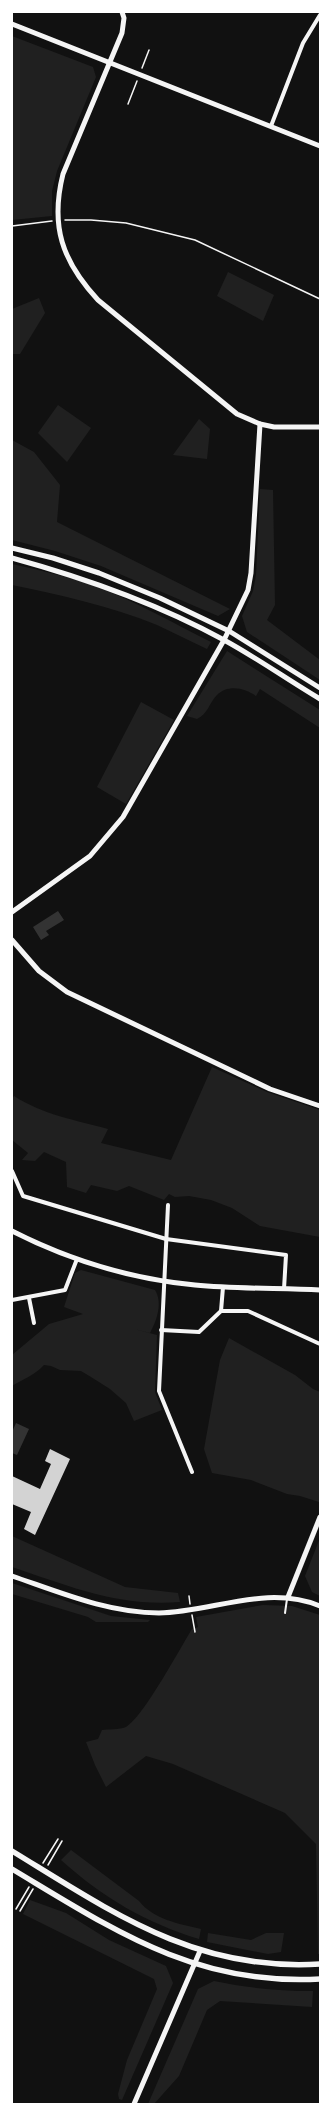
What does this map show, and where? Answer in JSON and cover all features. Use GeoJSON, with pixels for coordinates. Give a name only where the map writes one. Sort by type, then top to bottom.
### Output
{"type":"FeatureCollection","features":[{"type":"Feature","properties":{"kind":"main road"},"geometry":{"type":"LineString","coordinates":[[12,1851],[126,1920],[174,1942],[200,1951],[259,1962],[295,1965],[320,1964]]}},
{"type":"Feature","properties":{"kind":"main road"},"geometry":{"type":"LineString","coordinates":[[12,1869],[118,1933],[168,1956],[221,1972],[258,1978],[295,1980],[320,1979]]}},
{"type":"Feature","properties":{"kind":"street"},"geometry":{"type":"LineString","coordinates":[[122,12],[124,18],[122,33],[63,174],[60,185],[57,218],[64,251],[81,281],[98,300],[230,410],[260,424],[274,427],[320,428]]}},
{"type":"Feature","properties":{"kind":"street"},"geometry":{"type":"LineString","coordinates":[[271,126],[303,43],[320,15]]}},
{"type":"Feature","properties":{"kind":"street"},"geometry":{"type":"LineString","coordinates":[[12,24],[320,146]]}},
{"type":"Feature","properties":{"kind":"street"},"geometry":{"type":"LineString","coordinates":[[12,912],[90,856],[118,823],[229,631],[248,590],[252,574],[260,424]]}},
{"type":"Feature","properties":{"kind":"street"},"geometry":{"type":"LineString","coordinates":[[12,548],[53,558],[99,573],[160,598],[229,631],[320,688]]}},
{"type":"Feature","properties":{"kind":"street"},"geometry":{"type":"LineString","coordinates":[[12,558],[95,583],[155,607],[224,640],[320,699]]}},
{"type":"Feature","properties":{"kind":"street"},"geometry":{"type":"LineString","coordinates":[[12,940],[39,971],[67,992],[270,1089],[320,1106]]}},
{"type":"Feature","properties":{"kind":"street"},"geometry":{"type":"LineString","coordinates":[[12,1171],[23,1196],[166,1239],[286,1255],[284,1289]]}},
{"type":"Feature","properties":{"kind":"street"},"geometry":{"type":"LineString","coordinates":[[168,1205],[163,1281],[159,1391],[192,1472]]}},
{"type":"Feature","properties":{"kind":"street"},"geometry":{"type":"LineString","coordinates":[[12,1231],[36,1243],[77,1259],[131,1275],[163,1281],[223,1287],[320,1290]]}},
{"type":"Feature","properties":{"kind":"street"},"geometry":{"type":"LineString","coordinates":[[12,1300],[30,1298],[65,1290],[77,1259]]}},
{"type":"Feature","properties":{"kind":"street"},"geometry":{"type":"LineString","coordinates":[[161,1330],[199,1332],[221,1311],[223,1287]]}},
{"type":"Feature","properties":{"kind":"street"},"geometry":{"type":"LineString","coordinates":[[30,1298],[34,1323]]}},
{"type":"Feature","properties":{"kind":"street"},"geometry":{"type":"LineString","coordinates":[[221,1311],[248,1312],[320,1344]]}},
{"type":"Feature","properties":{"kind":"street"},"geometry":{"type":"LineString","coordinates":[[288,1597],[320,1517]]}},
{"type":"Feature","properties":{"kind":"street"},"geometry":{"type":"LineString","coordinates":[[12,1576],[96,1604],[132,1611],[157,1613],[184,1611],[257,1597],[288,1597],[320,1606]]}},
{"type":"Feature","properties":{"kind":"street"},"geometry":{"type":"LineString","coordinates":[[134,2104],[200,1951]]}},
{"type":"Feature","properties":{"kind":"lane"},"geometry":{"type":"LineString","coordinates":[[285,1613],[288,1597]]}},
{"type":"Feature","properties":{"kind":"path"},"geometry":{"type":"LineString","coordinates":[[79,220],[126,223],[194,240],[320,299]]}},
{"type":"Feature","properties":{"kind":"path"},"geometry":{"type":"LineString","coordinates":[[12,226],[35,223]]}},
{"type":"Feature","properties":{"kind":"shaded area"},"geometry":{"type":"Polygon","coordinates":[[[12,36],[93,67],[96,77],[57,171],[52,191],[52,216],[12,220],[12,36]]]}},
{"type":"Feature","properties":{"kind":"shaded area"},"geometry":{"type":"Polygon","coordinates":[[[228,272],[274,295],[263,321],[217,296],[228,272]]]}},
{"type":"Feature","properties":{"kind":"shaded area"},"geometry":{"type":"Polygon","coordinates":[[[39,298],[45,313],[20,354],[12,354],[12,309],[39,298]]]}},
{"type":"Feature","properties":{"kind":"shaded area"},"geometry":{"type":"Polygon","coordinates":[[[58,405],[91,428],[67,462],[38,433],[58,405]]]}},
{"type":"Feature","properties":{"kind":"shaded area"},"geometry":{"type":"Polygon","coordinates":[[[199,419],[210,429],[207,459],[173,455],[199,419]]]}},
{"type":"Feature","properties":{"kind":"shaded area"},"geometry":{"type":"Polygon","coordinates":[[[12,440],[34,452],[60,485],[57,522],[230,609],[218,616],[101,566],[55,551],[12,540],[12,440]]]}},
{"type":"Feature","properties":{"kind":"shaded area"},"geometry":{"type":"Polygon","coordinates":[[[260,489],[273,490],[275,605],[267,620],[320,660],[320,680],[247,632],[242,616],[253,591],[256,575],[260,489]]]}},
{"type":"Feature","properties":{"kind":"shaded area"},"geometry":{"type":"Polygon","coordinates":[[[12,564],[92,585],[138,605],[211,642],[207,649],[157,625],[122,612],[67,597],[12,585],[12,564]]]}},
{"type":"Feature","properties":{"kind":"shaded area"},"geometry":{"type":"Polygon","coordinates":[[[227,651],[320,710],[320,728],[260,689],[256,696],[242,689],[226,689],[217,695],[201,717],[197,719],[187,716],[227,651]]]}},
{"type":"Feature","properties":{"kind":"shaded area"},"geometry":{"type":"Polygon","coordinates":[[[141,702],[174,720],[126,804],[97,787],[141,702]]]}},
{"type":"Feature","properties":{"kind":"shaded area"},"geometry":{"type":"Polygon","coordinates":[[[58,911],[64,920],[46,931],[49,935],[41,940],[33,927],[58,911]]]}},
{"type":"Feature","properties":{"kind":"shaded area"},"geometry":{"type":"Polygon","coordinates":[[[212,1067],[267,1092],[320,1110],[320,1237],[260,1226],[232,1208],[211,1200],[189,1196],[175,1197],[169,1194],[164,1200],[129,1186],[117,1191],[91,1185],[86,1193],[67,1187],[66,1162],[44,1152],[35,1161],[22,1160],[28,1153],[12,1140],[12,1099],[14,1096],[25,1103],[48,1112],[108,1129],[101,1143],[171,1160],[212,1067]]]}},
{"type":"Feature","properties":{"kind":"shaded area"},"geometry":{"type":"Polygon","coordinates":[[[81,1270],[155,1290],[159,1300],[159,1306],[155,1323],[150,1333],[134,1329],[157,1335],[155,1392],[162,1410],[134,1421],[126,1403],[110,1389],[81,1371],[60,1370],[51,1366],[44,1365],[33,1374],[12,1386],[12,1355],[49,1324],[83,1314],[64,1307],[75,1273],[81,1270]]]}},
{"type":"Feature","properties":{"kind":"shaded area"},"geometry":{"type":"Polygon","coordinates":[[[229,1338],[295,1375],[313,1389],[320,1392],[319,1502],[300,1496],[287,1494],[251,1480],[212,1473],[204,1449],[220,1360],[229,1338]]]}},
{"type":"Feature","properties":{"kind":"shaded area"},"geometry":{"type":"Polygon","coordinates":[[[16,1423],[29,1429],[17,1455],[12,1453],[12,1432],[16,1423]]]}},
{"type":"Feature","properties":{"kind":"shaded area"},"geometry":{"type":"Polygon","coordinates":[[[12,1536],[125,1587],[178,1593],[180,1602],[157,1603],[94,1594],[12,1567],[12,1536]]]}},
{"type":"Feature","properties":{"kind":"shaded area"},"geometry":{"type":"Polygon","coordinates":[[[320,1538],[320,1596],[312,1592],[305,1576],[320,1538]]]}},
{"type":"Feature","properties":{"kind":"shaded area"},"geometry":{"type":"Polygon","coordinates":[[[12,1583],[111,1616],[150,1620],[148,1622],[96,1622],[88,1617],[12,1594],[12,1583]]]}},
{"type":"Feature","properties":{"kind":"shaded area"},"geometry":{"type":"Polygon","coordinates":[[[263,1605],[292,1606],[320,1615],[320,1954],[318,1954],[316,1844],[285,1813],[173,1764],[146,1756],[106,1787],[86,1742],[98,1739],[102,1730],[126,1727],[142,1710],[192,1629],[198,1627],[196,1617],[263,1605]]]}},
{"type":"Feature","properties":{"kind":"shaded area"},"geometry":{"type":"Polygon","coordinates":[[[71,1850],[152,1912],[167,1920],[201,1929],[199,1939],[180,1933],[143,1917],[92,1886],[61,1860],[71,1850]]]}},
{"type":"Feature","properties":{"kind":"shaded area"},"geometry":{"type":"Polygon","coordinates":[[[30,1900],[66,1913],[109,1940],[166,1966],[173,1983],[122,2100],[119,2099],[118,2094],[127,2060],[157,1989],[154,1979],[23,1914],[30,1900]]]}},
{"type":"Feature","properties":{"kind":"shaded area"},"geometry":{"type":"Polygon","coordinates":[[[208,1933],[251,1940],[266,1933],[284,1933],[281,1952],[268,1954],[207,1942],[208,1933]]]}},
{"type":"Feature","properties":{"kind":"shaded area"},"geometry":{"type":"Polygon","coordinates":[[[214,1981],[263,1989],[313,1991],[312,2007],[220,2001],[207,2010],[179,2076],[154,2104],[148,2104],[198,1989],[214,1981]]]}},
{"type":"Feature","properties":{"kind":"building"},"geometry":{"type":"Polygon","coordinates":[[[50,1449],[70,1459],[35,1535],[24,1529],[31,1512],[12,1504],[12,1476],[40,1489],[51,1464],[45,1461],[50,1449]]]}}]}
